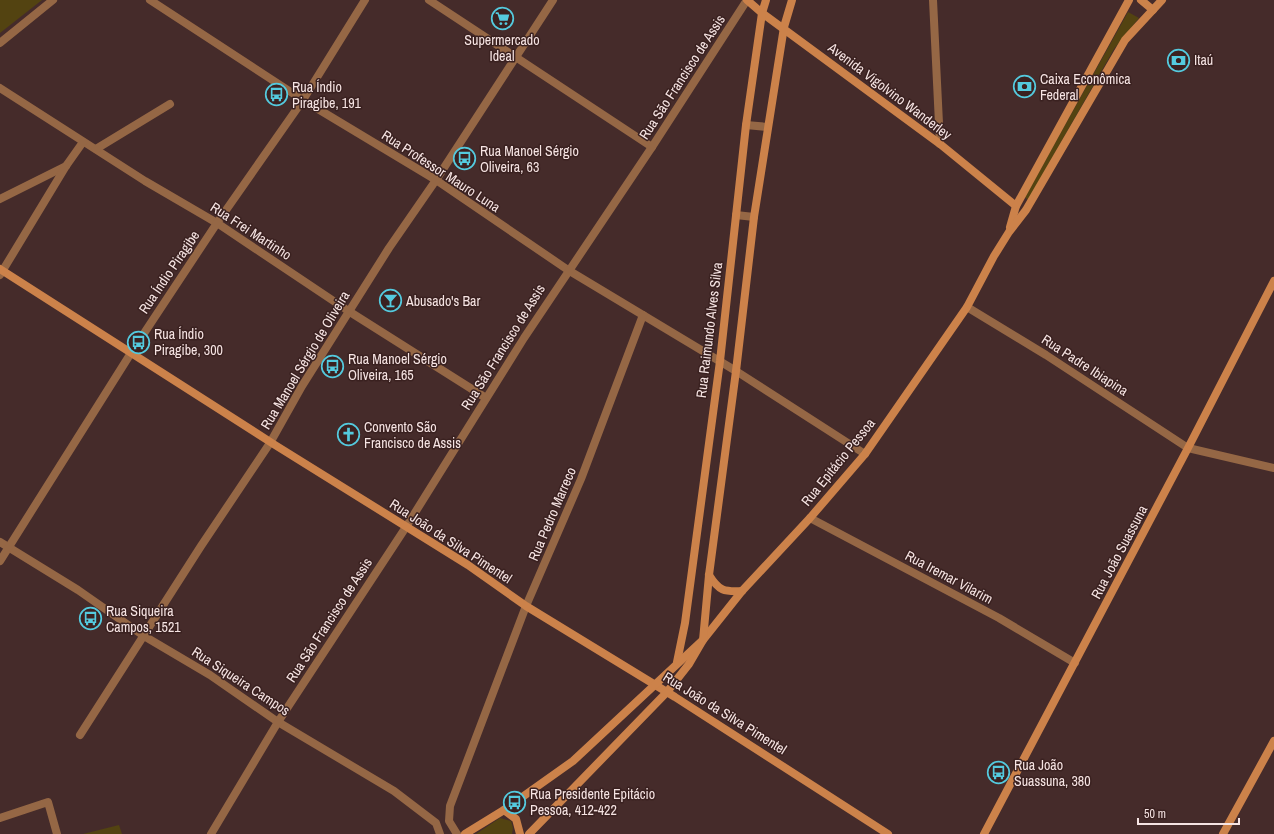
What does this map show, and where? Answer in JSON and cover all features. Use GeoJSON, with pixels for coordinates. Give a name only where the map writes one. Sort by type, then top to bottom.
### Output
{"type":"FeatureCollection","features":[{"type":"Feature","properties":{"kind":"street"},"geometry":{"type":"LineString","coordinates":[[0,43],[53,0]]}},
{"type":"Feature","properties":{"kind":"street","name":"Rua Professor Mauro Luna"},"geometry":{"type":"LineString","coordinates":[[150,0],[303,100],[436,180],[568,270],[736,371]]}},
{"type":"Feature","properties":{"kind":"street","name":"Rua Índio Piragibe"},"geometry":{"type":"LineString","coordinates":[[0,561],[131,352],[303,100],[365,0]]}},
{"type":"Feature","properties":{"kind":"street"},"geometry":{"type":"LineString","coordinates":[[429,0],[517,56],[652,147]]}},
{"type":"Feature","properties":{"kind":"street","name":"Rua Manoel Sérgio de Oliveira"},"geometry":{"type":"LineString","coordinates":[[80,735],[201,546],[270,442],[302,386],[350,312],[388,248],[436,180],[553,0]]}},
{"type":"Feature","properties":{"kind":"street","name":"Avenida Vigolvino Wanderley"},"geometry":{"type":"LineString","coordinates":[[747,0],[762,13],[784,27],[940,144],[1016,206]]}},
{"type":"Feature","properties":{"kind":"street","name":"Rua São Francisco de Assis"},"geometry":{"type":"LineString","coordinates":[[212,834],[278,722],[406,527],[568,270],[652,147],[747,0]]}},
{"type":"Feature","properties":{"kind":"street","name":"Rua Raimundo Alves Silva"},"geometry":{"type":"LineString","coordinates":[[677,662],[686,615],[720,361],[746,125],[762,13],[766,0]]}},
{"type":"Feature","properties":{"kind":"street"},"geometry":{"type":"LineString","coordinates":[[529,834],[667,692],[688,664],[703,640],[709,575],[736,371],[754,217],[784,27],[792,0]]}},
{"type":"Feature","properties":{"kind":"street"},"geometry":{"type":"LineString","coordinates":[[934,0],[940,144]]}},
{"type":"Feature","properties":{"kind":"street","name":"Rua Epitácio Pessoa"},"geometry":{"type":"LineString","coordinates":[[1009,232],[1016,206],[1129,0]]}},
{"type":"Feature","properties":{"kind":"street"},"geometry":{"type":"LineString","coordinates":[[1141,0],[1153,10]]}},
{"type":"Feature","properties":{"kind":"street","name":"Rua Epitácio Pessoa"},"geometry":{"type":"LineString","coordinates":[[465,834],[504,810],[574,761],[677,662],[703,640],[742,591],[810,518],[865,454],[967,307],[1009,232],[1026,210],[1125,40],[1162,0]]}},
{"type":"Feature","properties":{"kind":"street","name":"Rua Frei Martinho"},"geometry":{"type":"LineString","coordinates":[[0,88],[145,181],[218,223],[350,312],[486,398]]}},
{"type":"Feature","properties":{"kind":"street"},"geometry":{"type":"LineString","coordinates":[[96,149],[170,104]]}},
{"type":"Feature","properties":{"kind":"street"},"geometry":{"type":"LineString","coordinates":[[746,125],[768,127]]}},
{"type":"Feature","properties":{"kind":"street"},"geometry":{"type":"LineString","coordinates":[[1,272],[66,166],[83,142]]}},
{"type":"Feature","properties":{"kind":"street"},"geometry":{"type":"LineString","coordinates":[[0,199],[66,166]]}},
{"type":"Feature","properties":{"kind":"street"},"geometry":{"type":"LineString","coordinates":[[736,215],[754,217]]}},
{"type":"Feature","properties":{"kind":"street","name":"Rua João da Silva Pimentel"},"geometry":{"type":"LineString","coordinates":[[1,272],[131,352],[270,442],[468,565],[526,606],[667,692],[888,834]]}},
{"type":"Feature","properties":{"kind":"street","name":"Rua João Suassuna"},"geometry":{"type":"LineString","coordinates":[[984,834],[1188,448],[1274,280]]}},
{"type":"Feature","properties":{"kind":"street","name":"Rua Padre Ibiapina"},"geometry":{"type":"LineString","coordinates":[[967,307],[1046,355],[1188,448]]}},
{"type":"Feature","properties":{"kind":"street","name":"Rua Pedro Marreco"},"geometry":{"type":"LineString","coordinates":[[457,834],[449,821],[450,806],[526,606],[581,479],[643,315]]}},
{"type":"Feature","properties":{"kind":"street"},"geometry":{"type":"LineString","coordinates":[[736,371],[865,454]]}},
{"type":"Feature","properties":{"kind":"street"},"geometry":{"type":"LineString","coordinates":[[1188,448],[1274,468]]}},
{"type":"Feature","properties":{"kind":"street","name":"Rua Iremar Vilarim"},"geometry":{"type":"LineString","coordinates":[[810,518],[999,618],[1075,663]]}},
{"type":"Feature","properties":{"kind":"street","name":"Rua Siqueira Campos"},"geometry":{"type":"LineString","coordinates":[[0,542],[78,590],[144,636],[210,675],[278,722],[394,792],[436,823],[440,834]]}},
{"type":"Feature","properties":{"kind":"street"},"geometry":{"type":"LineString","coordinates":[[709,575],[718,589],[732,592],[742,591]]}},
{"type":"Feature","properties":{"kind":"street"},"geometry":{"type":"LineString","coordinates":[[1223,834],[1274,741]]}},
{"type":"Feature","properties":{"kind":"street"},"geometry":{"type":"LineString","coordinates":[[0,818],[48,802],[57,834]]}},
{"type":"Feature","properties":{"kind":"street"},"geometry":{"type":"LineString","coordinates":[[504,810],[516,819],[520,834]]}},
{"type":"Feature","properties":{"kind":"shaded area"},"geometry":{"type":"Polygon","coordinates":[[[0,0],[42,0],[0,33],[0,0]]]}},
{"type":"Feature","properties":{"kind":"shaded area"},"geometry":{"type":"Polygon","coordinates":[[[1128,12],[1139,18],[1114,49],[1028,200],[1025,197],[1128,12]]]}},
{"type":"Feature","properties":{"kind":"shaded area"},"geometry":{"type":"Polygon","coordinates":[[[500,818],[511,821],[513,828],[512,834],[476,834],[500,818]]]}},
{"type":"Feature","properties":{"kind":"shaded area"},"geometry":{"type":"Polygon","coordinates":[[[119,825],[122,834],[83,834],[119,825]]]}},
{"type":"Feature","properties":{"kind":"place","name":"Supermercado Ideal"},"geometry":{"type":"Point","coordinates":[502,18]}},
{"type":"Feature","properties":{"kind":"place","name":"Itaú"},"geometry":{"type":"Point","coordinates":[1179,60]}},
{"type":"Feature","properties":{"kind":"place","name":"Caixa Econômica Federal"},"geometry":{"type":"Point","coordinates":[1025,87]}},
{"type":"Feature","properties":{"kind":"place","name":"Rua Índio Piragibe, 191"},"geometry":{"type":"Point","coordinates":[276,95]}},
{"type":"Feature","properties":{"kind":"place","name":"Rua Manoel Sérgio Oliveira, 63"},"geometry":{"type":"Point","coordinates":[464,159]}},
{"type":"Feature","properties":{"kind":"place","name":"Abusado's Bar"},"geometry":{"type":"Point","coordinates":[391,301]}},
{"type":"Feature","properties":{"kind":"place","name":"Rua Índio Piragibe, 300"},"geometry":{"type":"Point","coordinates":[139,342]}},
{"type":"Feature","properties":{"kind":"place","name":"Rua Manoel Sérgio Oliveira, 165"},"geometry":{"type":"Point","coordinates":[332,367]}},
{"type":"Feature","properties":{"kind":"place","name":"Convento São Francisco de Assis"},"geometry":{"type":"Point","coordinates":[349,435]}},
{"type":"Feature","properties":{"kind":"place","name":"Rua Siqueira Campos, 1521"},"geometry":{"type":"Point","coordinates":[91,619]}},
{"type":"Feature","properties":{"kind":"place","name":"Rua João Suassuna, 380"},"geometry":{"type":"Point","coordinates":[999,773]}},
{"type":"Feature","properties":{"kind":"place","name":"Rua Presidente Epitácio Pessoa, 412-422"},"geometry":{"type":"Point","coordinates":[514,802]}}]}
